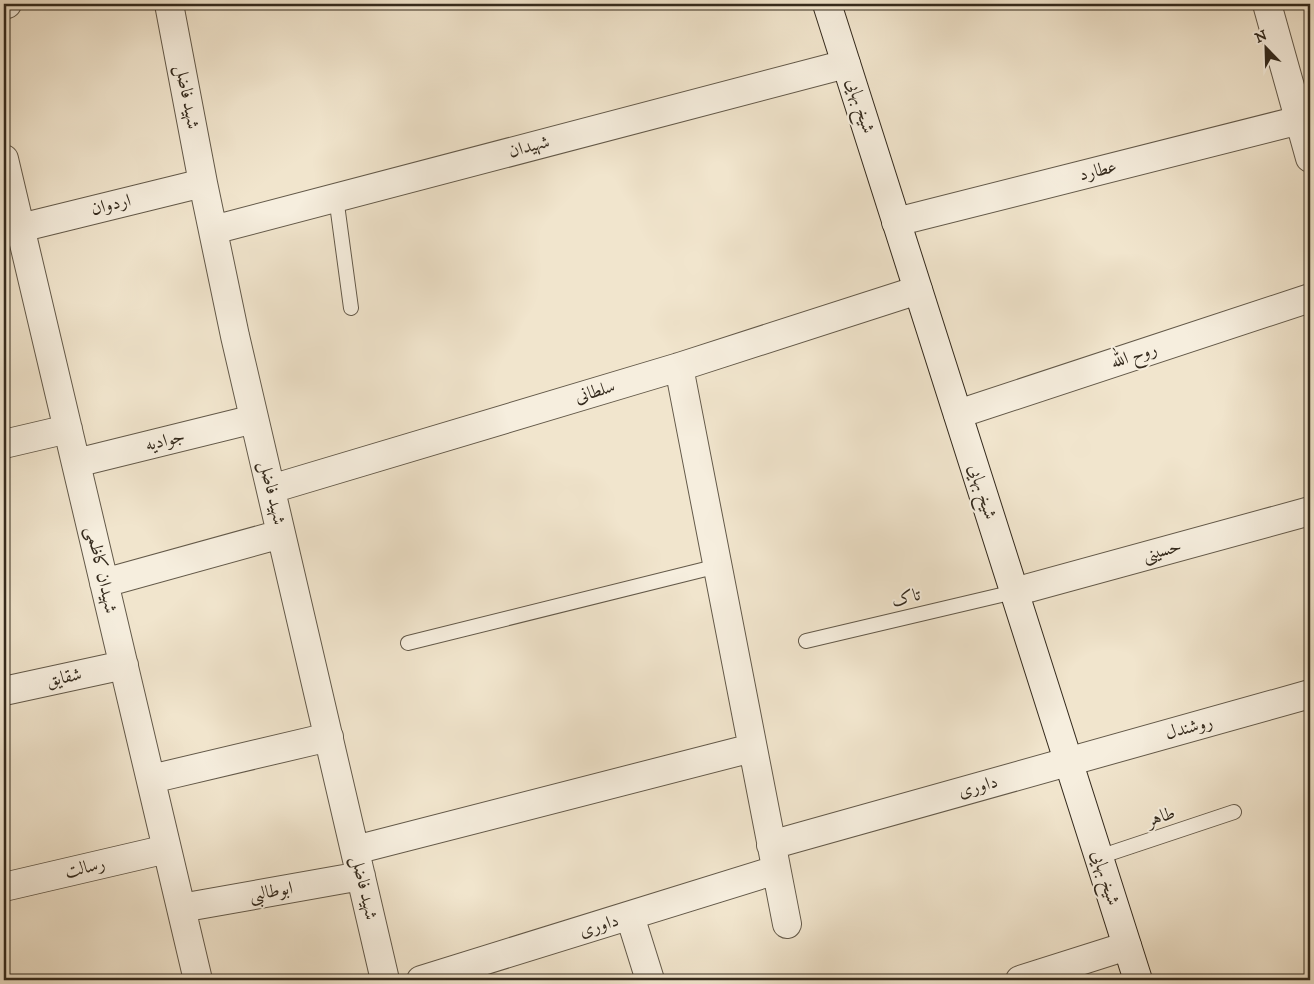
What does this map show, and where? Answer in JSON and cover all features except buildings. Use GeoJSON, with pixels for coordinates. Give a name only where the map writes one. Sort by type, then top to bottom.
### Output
{"type":"FeatureCollection","features":[{"type":"Feature","properties":{"kind":"street","name":"شهید فاضل"},"geometry":{"type":"LineString","coordinates":[[169,4],[203,183],[254,418],[385,980]]}},
{"type":"Feature","properties":{"kind":"street","name":"شیخ بهایی"},"geometry":{"type":"LineString","coordinates":[[827,4],[1138,980]]}},
{"type":"Feature","properties":{"kind":"street"},"geometry":{"type":"LineString","coordinates":[[1267,4],[1310,158]]}},
{"type":"Feature","properties":{"kind":"street","name":"شهیدان"},"geometry":{"type":"LineString","coordinates":[[213,230],[846,64]]}},
{"type":"Feature","properties":{"kind":"street","name":"عطارد"},"geometry":{"type":"LineString","coordinates":[[896,222],[1300,120]]}},
{"type":"Feature","properties":{"kind":"street","name":"شهیدان کاظمی"},"geometry":{"type":"LineString","coordinates":[[4,159],[198,980]]}},
{"type":"Feature","properties":{"kind":"street","name":"اردوان"},"geometry":{"type":"LineString","coordinates":[[20,228],[203,183]]}},
{"type":"Feature","properties":{"kind":"street","name":"سلطانی"},"geometry":{"type":"LineString","coordinates":[[271,489],[679,367],[918,290]]}},
{"type":"Feature","properties":{"kind":"street","name":"روح الله"},"geometry":{"type":"LineString","coordinates":[[958,414],[1310,298]]}},
{"type":"Feature","properties":{"kind":"street"},"geometry":{"type":"LineString","coordinates":[[679,367],[787,924]]}},
{"type":"Feature","properties":{"kind":"street","name":"جوادیه"},"geometry":{"type":"LineString","coordinates":[[76,463],[254,418]]}},
{"type":"Feature","properties":{"kind":"street"},"geometry":{"type":"LineString","coordinates":[[4,444],[68,429]]}},
{"type":"Feature","properties":{"kind":"street","name":"حسینی"},"geometry":{"type":"LineString","coordinates":[[1014,592],[1310,511]]}},
{"type":"Feature","properties":{"kind":"street"},"geometry":{"type":"LineString","coordinates":[[104,583],[281,534]]}},
{"type":"Feature","properties":{"kind":"street","name":"شقایق"},"geometry":{"type":"LineString","coordinates":[[4,691],[124,665]]}},
{"type":"Feature","properties":{"kind":"street","name":"روشندل"},"geometry":{"type":"LineString","coordinates":[[1068,762],[1310,694]]}},
{"type":"Feature","properties":{"kind":"street"},"geometry":{"type":"LineString","coordinates":[[151,779],[329,737]]}},
{"type":"Feature","properties":{"kind":"street"},"geometry":{"type":"LineString","coordinates":[[355,850],[752,748]]}},
{"type":"Feature","properties":{"kind":"street","name":"داوری"},"geometry":{"type":"LineString","coordinates":[[421,980],[630,916],[774,858],[1068,762]]}},
{"type":"Feature","properties":{"kind":"street","name":"رسالت"},"geometry":{"type":"LineString","coordinates":[[4,887],[167,849]]}},
{"type":"Feature","properties":{"kind":"street","name":"ابوطالبی"},"geometry":{"type":"LineString","coordinates":[[181,908],[361,876]]}},
{"type":"Feature","properties":{"kind":"street"},"geometry":{"type":"LineString","coordinates":[[630,916],[650,980]]}},
{"type":"Feature","properties":{"kind":"street"},"geometry":{"type":"LineString","coordinates":[[1020,980],[1127,946]]}},
{"type":"Feature","properties":{"kind":"lane"},"geometry":{"type":"LineString","coordinates":[[336,197],[350,308]]}},
{"type":"Feature","properties":{"kind":"lane"},"geometry":{"type":"LineString","coordinates":[[408,643],[718,566]]}},
{"type":"Feature","properties":{"kind":"lane","name":"تاک"},"geometry":{"type":"LineString","coordinates":[[806,641],[1014,592]]}},
{"type":"Feature","properties":{"kind":"lane","name":"طاهر"},"geometry":{"type":"LineString","coordinates":[[1098,857],[1234,812]]}},
{"type":"Feature","properties":{"kind":"path"},"geometry":{"type":"LineString","coordinates":[[726,980],[740,976]]}}]}
